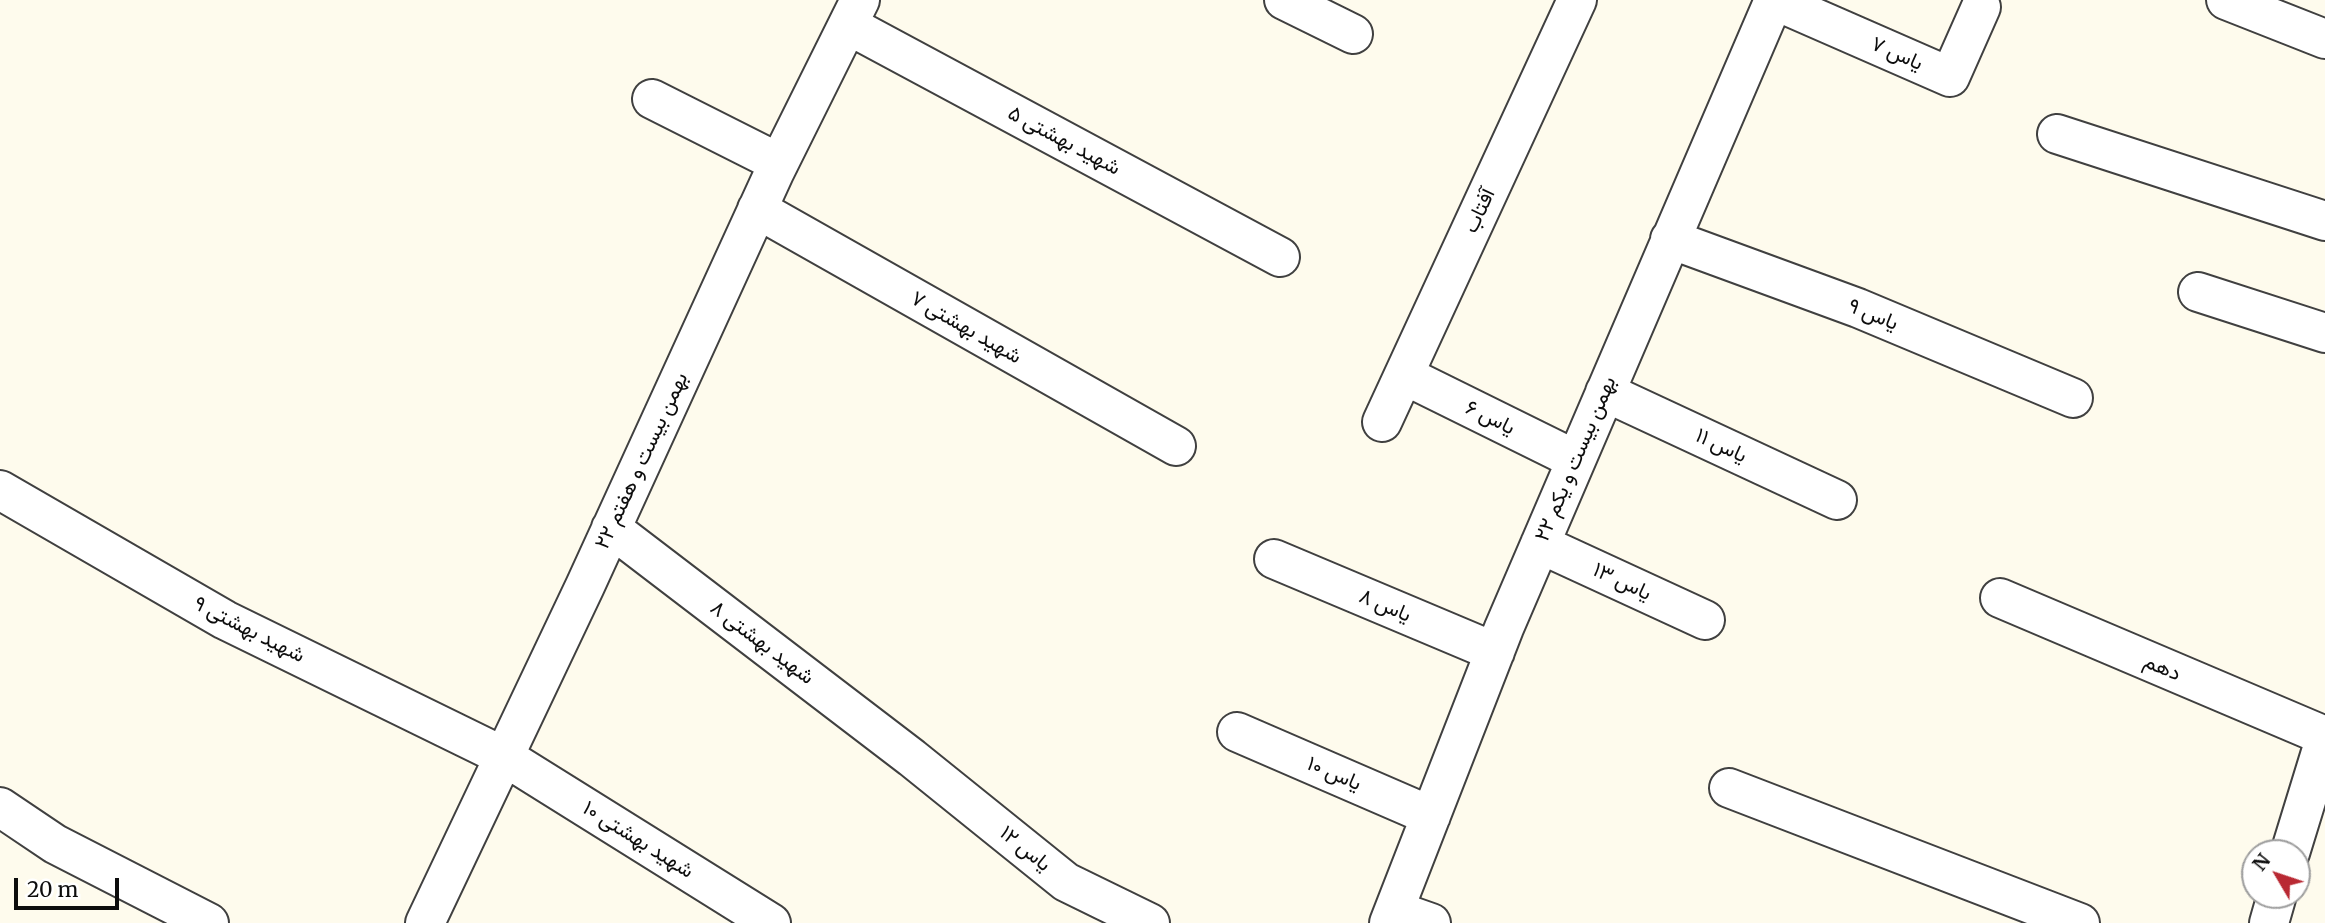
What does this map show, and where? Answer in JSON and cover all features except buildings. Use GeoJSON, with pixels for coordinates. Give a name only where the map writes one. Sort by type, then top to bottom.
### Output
{"type":"FeatureCollection","features":[{"type":"Feature","properties":{"kind":"street"},"geometry":{"type":"LineString","coordinates":[[1284,0],[1353,34]]}},
{"type":"Feature","properties":{"kind":"street","name":"آفتاب"},"geometry":{"type":"LineString","coordinates":[[1382,422],[1577,0]]}},
{"type":"Feature","properties":{"kind":"street","name":"یاس ۷"},"geometry":{"type":"LineString","coordinates":[[1774,0],[1950,77],[1981,7]]}},
{"type":"Feature","properties":{"kind":"street","name":"۲۲ بهمن بیست و یکم"},"geometry":{"type":"LineString","coordinates":[[1392,917],[1495,652],[1774,0]]}},
{"type":"Feature","properties":{"kind":"street"},"geometry":{"type":"LineString","coordinates":[[2226,0],[2325,39]]}},
{"type":"Feature","properties":{"kind":"street","name":"۲۲ بهمن بیست و هفتم"},"geometry":{"type":"LineString","coordinates":[[425,923],[505,757],[757,209],[854,12]]}},
{"type":"Feature","properties":{"kind":"street","name":"شهید بهشتی ۵"},"geometry":{"type":"LineString","coordinates":[[854,12],[1280,257]]}},
{"type":"Feature","properties":{"kind":"street"},"geometry":{"type":"LineString","coordinates":[[652,99],[779,163]]}},
{"type":"Feature","properties":{"kind":"street"},"geometry":{"type":"LineString","coordinates":[[2057,134],[2325,221]]}},
{"type":"Feature","properties":{"kind":"street","name":"شهید بهشتی ۷"},"geometry":{"type":"LineString","coordinates":[[757,209],[1176,446]]}},
{"type":"Feature","properties":{"kind":"street","name":"یاس ۹"},"geometry":{"type":"LineString","coordinates":[[1670,239],[1858,308],[2073,398]]}},
{"type":"Feature","properties":{"kind":"street"},"geometry":{"type":"LineString","coordinates":[[2198,292],[2325,333]]}},
{"type":"Feature","properties":{"kind":"street","name":"یاس ۶"},"geometry":{"type":"LineString","coordinates":[[1404,375],[1576,460]]}},
{"type":"Feature","properties":{"kind":"street","name":"یاس ۱۱"},"geometry":{"type":"LineString","coordinates":[[1605,392],[1837,500]]}},
{"type":"Feature","properties":{"kind":"street","name":"شهید بهشتی ۹"},"geometry":{"type":"LineString","coordinates":[[0,490],[225,620],[505,757]]}},
{"type":"Feature","properties":{"kind":"street","name":"شهید بهشتی ۸"},"geometry":{"type":"LineString","coordinates":[[611,528],[912,758]]}},
{"type":"Feature","properties":{"kind":"street","name":"یاس ۱۳"},"geometry":{"type":"LineString","coordinates":[[1540,544],[1705,620]]}},
{"type":"Feature","properties":{"kind":"street","name":"یاس ۸"},"geometry":{"type":"LineString","coordinates":[[1274,559],[1495,652]]}},
{"type":"Feature","properties":{"kind":"street","name":"دهم"},"geometry":{"type":"LineString","coordinates":[[2000,598],[2325,737]]}},
{"type":"Feature","properties":{"kind":"street","name":"یاس ۱۰"},"geometry":{"type":"LineString","coordinates":[[1237,732],[1431,816]]}},
{"type":"Feature","properties":{"kind":"street"},"geometry":{"type":"LineString","coordinates":[[2294,839],[2325,737]]}},
{"type":"Feature","properties":{"kind":"street","name":"شهید بهشتی ۱۰"},"geometry":{"type":"LineString","coordinates":[[505,757],[771,923]]}},
{"type":"Feature","properties":{"kind":"street","name":"یاس ۱۲"},"geometry":{"type":"LineString","coordinates":[[912,758],[1066,882],[1150,923]]}},
{"type":"Feature","properties":{"kind":"street"},"geometry":{"type":"LineString","coordinates":[[1729,788],[2080,923]]}},
{"type":"Feature","properties":{"kind":"street"},"geometry":{"type":"LineString","coordinates":[[0,807],[55,844],[209,923]]}},
{"type":"Feature","properties":{"kind":"street"},"geometry":{"type":"LineString","coordinates":[[1392,917],[1431,923]]}}]}
